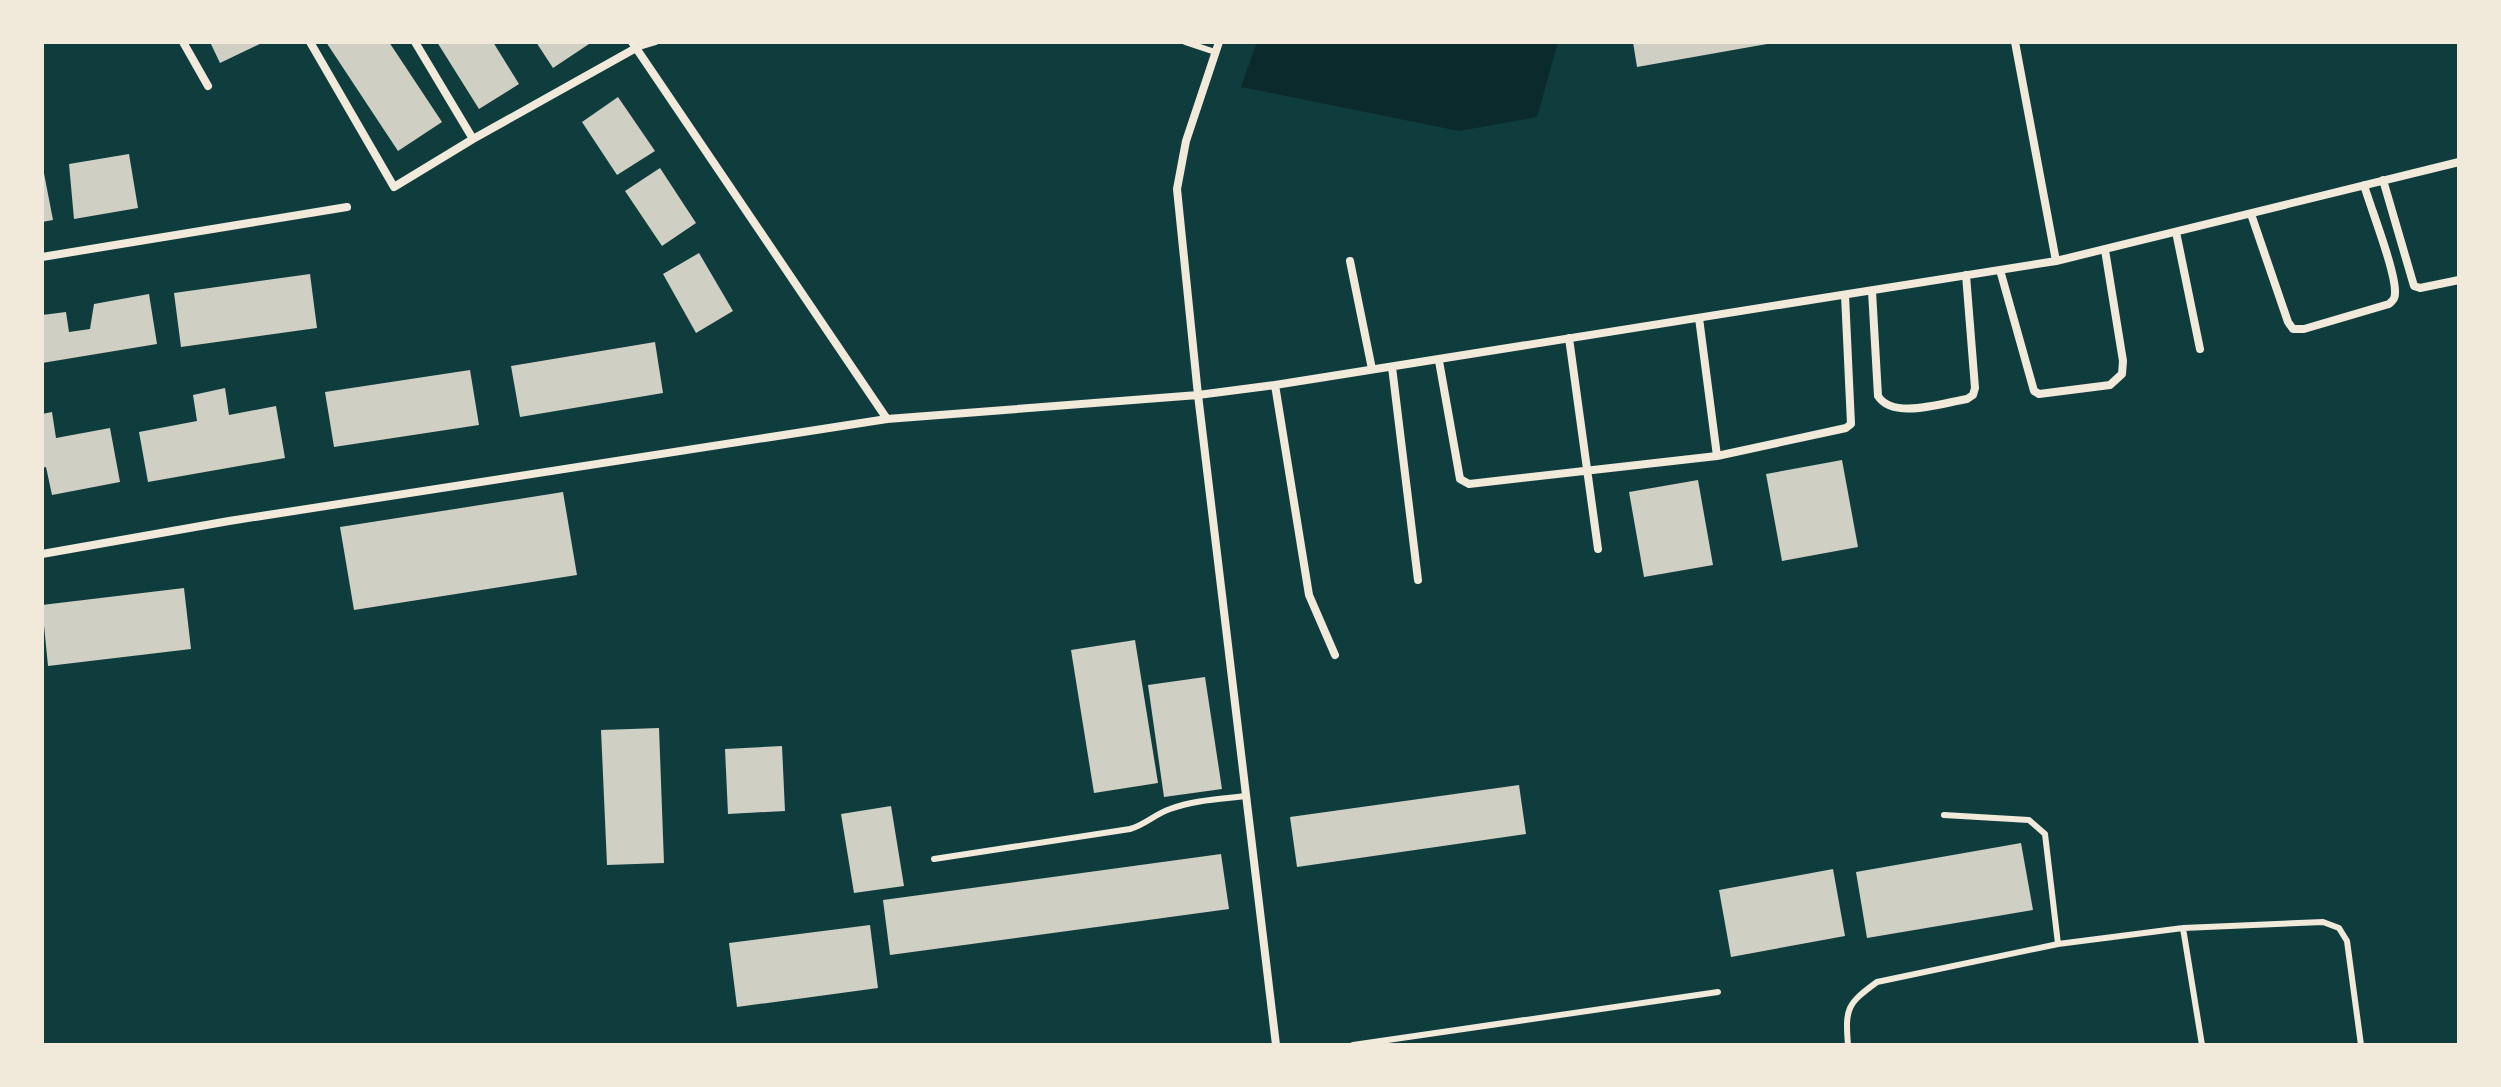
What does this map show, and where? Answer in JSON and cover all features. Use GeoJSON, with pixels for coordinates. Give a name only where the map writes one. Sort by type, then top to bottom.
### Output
{"type":"FeatureCollection","features":[{"type":"Feature","properties":{"kind":"street"},"geometry":{"type":"LineString","coordinates":[[183,42],[208,86]]}},
{"type":"Feature","properties":{"kind":"street"},"geometry":{"type":"LineString","coordinates":[[310,42],[394,187],[634,45],[887,419]]}},
{"type":"Feature","properties":{"kind":"street"},"geometry":{"type":"LineString","coordinates":[[415,42],[473,139]]}},
{"type":"Feature","properties":{"kind":"street"},"geometry":{"type":"LineString","coordinates":[[1219,42],[1186,141],[1177,189],[1198,395],[1276,1045]]}},
{"type":"Feature","properties":{"kind":"street"},"geometry":{"type":"LineString","coordinates":[[2015,42],[2056,261]]}},
{"type":"Feature","properties":{"kind":"street"},"geometry":{"type":"LineString","coordinates":[[42,554],[245,519],[887,419],[1198,395],[1275,385],[1872,291],[2056,261],[2459,162]]}},
{"type":"Feature","properties":{"kind":"street"},"geometry":{"type":"LineString","coordinates":[[2383,180],[2414,286],[2420,288],[2459,280]]}},
{"type":"Feature","properties":{"kind":"street"},"geometry":{"type":"LineString","coordinates":[[2251,214],[2288,322],[2293,329],[2304,329],[2389,304],[2394,299],[2391,273],[2364,185]]}},
{"type":"Feature","properties":{"kind":"street"},"geometry":{"type":"LineString","coordinates":[[42,257],[347,207]]}},
{"type":"Feature","properties":{"kind":"street"},"geometry":{"type":"LineString","coordinates":[[2176,232],[2200,349]]}},
{"type":"Feature","properties":{"kind":"street"},"geometry":{"type":"LineString","coordinates":[[2000,270],[2034,391],[2039,394],[2110,385],[2122,374],[2123,361],[2105,250]]}},
{"type":"Feature","properties":{"kind":"street"},"geometry":{"type":"LineString","coordinates":[[1350,261],[1372,369]]}},
{"type":"Feature","properties":{"kind":"street"},"geometry":{"type":"LineString","coordinates":[[1872,291],[1878,396],[1883,405],[1897,410],[1967,399],[1973,395],[1975,388],[1966,275]]}},
{"type":"Feature","properties":{"kind":"street"},"geometry":{"type":"LineString","coordinates":[[1439,361],[1460,479],[1479,484],[1717,456],[1846,428],[1851,424],[1845,295]]}},
{"type":"Feature","properties":{"kind":"street"},"geometry":{"type":"LineString","coordinates":[[1699,318],[1717,456]]}},
{"type":"Feature","properties":{"kind":"street"},"geometry":{"type":"LineString","coordinates":[[1569,338],[1598,549]]}},
{"type":"Feature","properties":{"kind":"street"},"geometry":{"type":"LineString","coordinates":[[1392,367],[1418,580]]}},
{"type":"Feature","properties":{"kind":"street"},"geometry":{"type":"LineString","coordinates":[[1275,385],[1309,595],[1335,655]]}},
{"type":"Feature","properties":{"kind":"lane"},"geometry":{"type":"LineString","coordinates":[[634,45],[656,42]]}},
{"type":"Feature","properties":{"kind":"lane"},"geometry":{"type":"LineString","coordinates":[[1185,42],[1215,52]]}},
{"type":"Feature","properties":{"kind":"lane"},"geometry":{"type":"LineString","coordinates":[[934,859],[1130,829],[1174,807],[1246,796]]}},
{"type":"Feature","properties":{"kind":"lane"},"geometry":{"type":"LineString","coordinates":[[1944,815],[2029,820],[2040,827],[2045,834],[2058,944]]}},
{"type":"Feature","properties":{"kind":"lane"},"geometry":{"type":"LineString","coordinates":[[1848,1045],[1846,1020],[1853,1000],[1877,982],[2058,944],[2183,928],[2323,922],[2339,928],[2347,941],[2361,1045]]}},
{"type":"Feature","properties":{"kind":"lane"},"geometry":{"type":"LineString","coordinates":[[2183,928],[2202,1045]]}},
{"type":"Feature","properties":{"kind":"lane"},"geometry":{"type":"LineString","coordinates":[[1353,1045],[1718,992]]}},
{"type":"Feature","properties":{"kind":"water"},"geometry":{"type":"Polygon","coordinates":[[[1257,42],[1558,42],[1537,117],[1459,131],[1241,87],[1257,42]]]}},
{"type":"Feature","properties":{"kind":"building"},"geometry":{"type":"Polygon","coordinates":[[[210,42],[264,42],[220,63],[210,42]]]}},
{"type":"Feature","properties":{"kind":"building"},"geometry":{"type":"Polygon","coordinates":[[[326,42],[389,42],[442,122],[398,151],[326,42]]]}},
{"type":"Feature","properties":{"kind":"building"},"geometry":{"type":"Polygon","coordinates":[[[437,42],[493,42],[519,84],[479,109],[437,42]]]}},
{"type":"Feature","properties":{"kind":"building"},"geometry":{"type":"Polygon","coordinates":[[[536,42],[592,42],[553,68],[536,42]]]}},
{"type":"Feature","properties":{"kind":"building"},"geometry":{"type":"Polygon","coordinates":[[[1633,42],[1767,42],[1767,44],[1637,67],[1633,42]]]}},
{"type":"Feature","properties":{"kind":"building"},"geometry":{"type":"Polygon","coordinates":[[[618,97],[655,151],[617,175],[582,122],[618,97]]]}},
{"type":"Feature","properties":{"kind":"building"},"geometry":{"type":"Polygon","coordinates":[[[129,154],[138,208],[74,219],[69,164],[129,154]]]}},
{"type":"Feature","properties":{"kind":"building"},"geometry":{"type":"Polygon","coordinates":[[[42,163],[53,220],[42,222],[42,163]]]}},
{"type":"Feature","properties":{"kind":"building"},"geometry":{"type":"Polygon","coordinates":[[[660,168],[696,223],[662,246],[625,191],[660,168]]]}},
{"type":"Feature","properties":{"kind":"building"},"geometry":{"type":"Polygon","coordinates":[[[699,253],[733,311],[696,333],[663,274],[699,253]]]}},
{"type":"Feature","properties":{"kind":"building"},"geometry":{"type":"Polygon","coordinates":[[[310,274],[317,328],[181,347],[174,293],[310,274]]]}},
{"type":"Feature","properties":{"kind":"building"},"geometry":{"type":"Polygon","coordinates":[[[149,294],[157,344],[42,363],[42,315],[66,312],[69,332],[90,329],[94,304],[149,294]]]}},
{"type":"Feature","properties":{"kind":"building"},"geometry":{"type":"Polygon","coordinates":[[[655,342],[663,393],[520,417],[511,366],[655,342]]]}},
{"type":"Feature","properties":{"kind":"building"},"geometry":{"type":"Polygon","coordinates":[[[470,370],[479,425],[334,447],[325,392],[470,370]]]}},
{"type":"Feature","properties":{"kind":"building"},"geometry":{"type":"Polygon","coordinates":[[[225,388],[229,415],[276,406],[285,458],[148,482],[139,432],[197,421],[193,395],[225,388]]]}},
{"type":"Feature","properties":{"kind":"building"},"geometry":{"type":"Polygon","coordinates":[[[52,412],[56,438],[110,428],[120,482],[52,495],[46,467],[42,468],[42,414],[52,412]]]}},
{"type":"Feature","properties":{"kind":"building"},"geometry":{"type":"Polygon","coordinates":[[[1842,460],[1858,547],[1782,561],[1766,474],[1842,460]]]}},
{"type":"Feature","properties":{"kind":"building"},"geometry":{"type":"Polygon","coordinates":[[[1698,480],[1713,565],[1644,577],[1629,492],[1698,480]]]}},
{"type":"Feature","properties":{"kind":"building"},"geometry":{"type":"Polygon","coordinates":[[[563,492],[577,575],[354,610],[340,527],[563,492]]]}},
{"type":"Feature","properties":{"kind":"building"},"geometry":{"type":"Polygon","coordinates":[[[184,588],[191,649],[48,666],[42,605],[184,588]]]}},
{"type":"Feature","properties":{"kind":"building"},"geometry":{"type":"Polygon","coordinates":[[[1135,640],[1158,783],[1094,793],[1071,650],[1135,640]]]}},
{"type":"Feature","properties":{"kind":"building"},"geometry":{"type":"Polygon","coordinates":[[[1205,677],[1222,789],[1164,797],[1148,685],[1205,677]]]}},
{"type":"Feature","properties":{"kind":"building"},"geometry":{"type":"Polygon","coordinates":[[[659,728],[664,863],[607,865],[601,730],[659,728]]]}},
{"type":"Feature","properties":{"kind":"building"},"geometry":{"type":"Polygon","coordinates":[[[782,746],[785,811],[728,814],[725,749],[782,746]]]}},
{"type":"Feature","properties":{"kind":"building"},"geometry":{"type":"Polygon","coordinates":[[[1519,785],[1526,834],[1297,867],[1290,817],[1519,785]]]}},
{"type":"Feature","properties":{"kind":"building"},"geometry":{"type":"Polygon","coordinates":[[[891,806],[904,886],[854,893],[841,814],[891,806]]]}},
{"type":"Feature","properties":{"kind":"building"},"geometry":{"type":"Polygon","coordinates":[[[2021,843],[2033,910],[1867,938],[1856,872],[2021,843]]]}},
{"type":"Feature","properties":{"kind":"building"},"geometry":{"type":"Polygon","coordinates":[[[1221,854],[1229,909],[890,955],[883,900],[1221,854]]]}},
{"type":"Feature","properties":{"kind":"building"},"geometry":{"type":"Polygon","coordinates":[[[1833,869],[1845,936],[1731,957],[1719,890],[1833,869]]]}},
{"type":"Feature","properties":{"kind":"building"},"geometry":{"type":"Polygon","coordinates":[[[870,925],[878,988],[737,1007],[729,943],[870,925]]]}}]}
